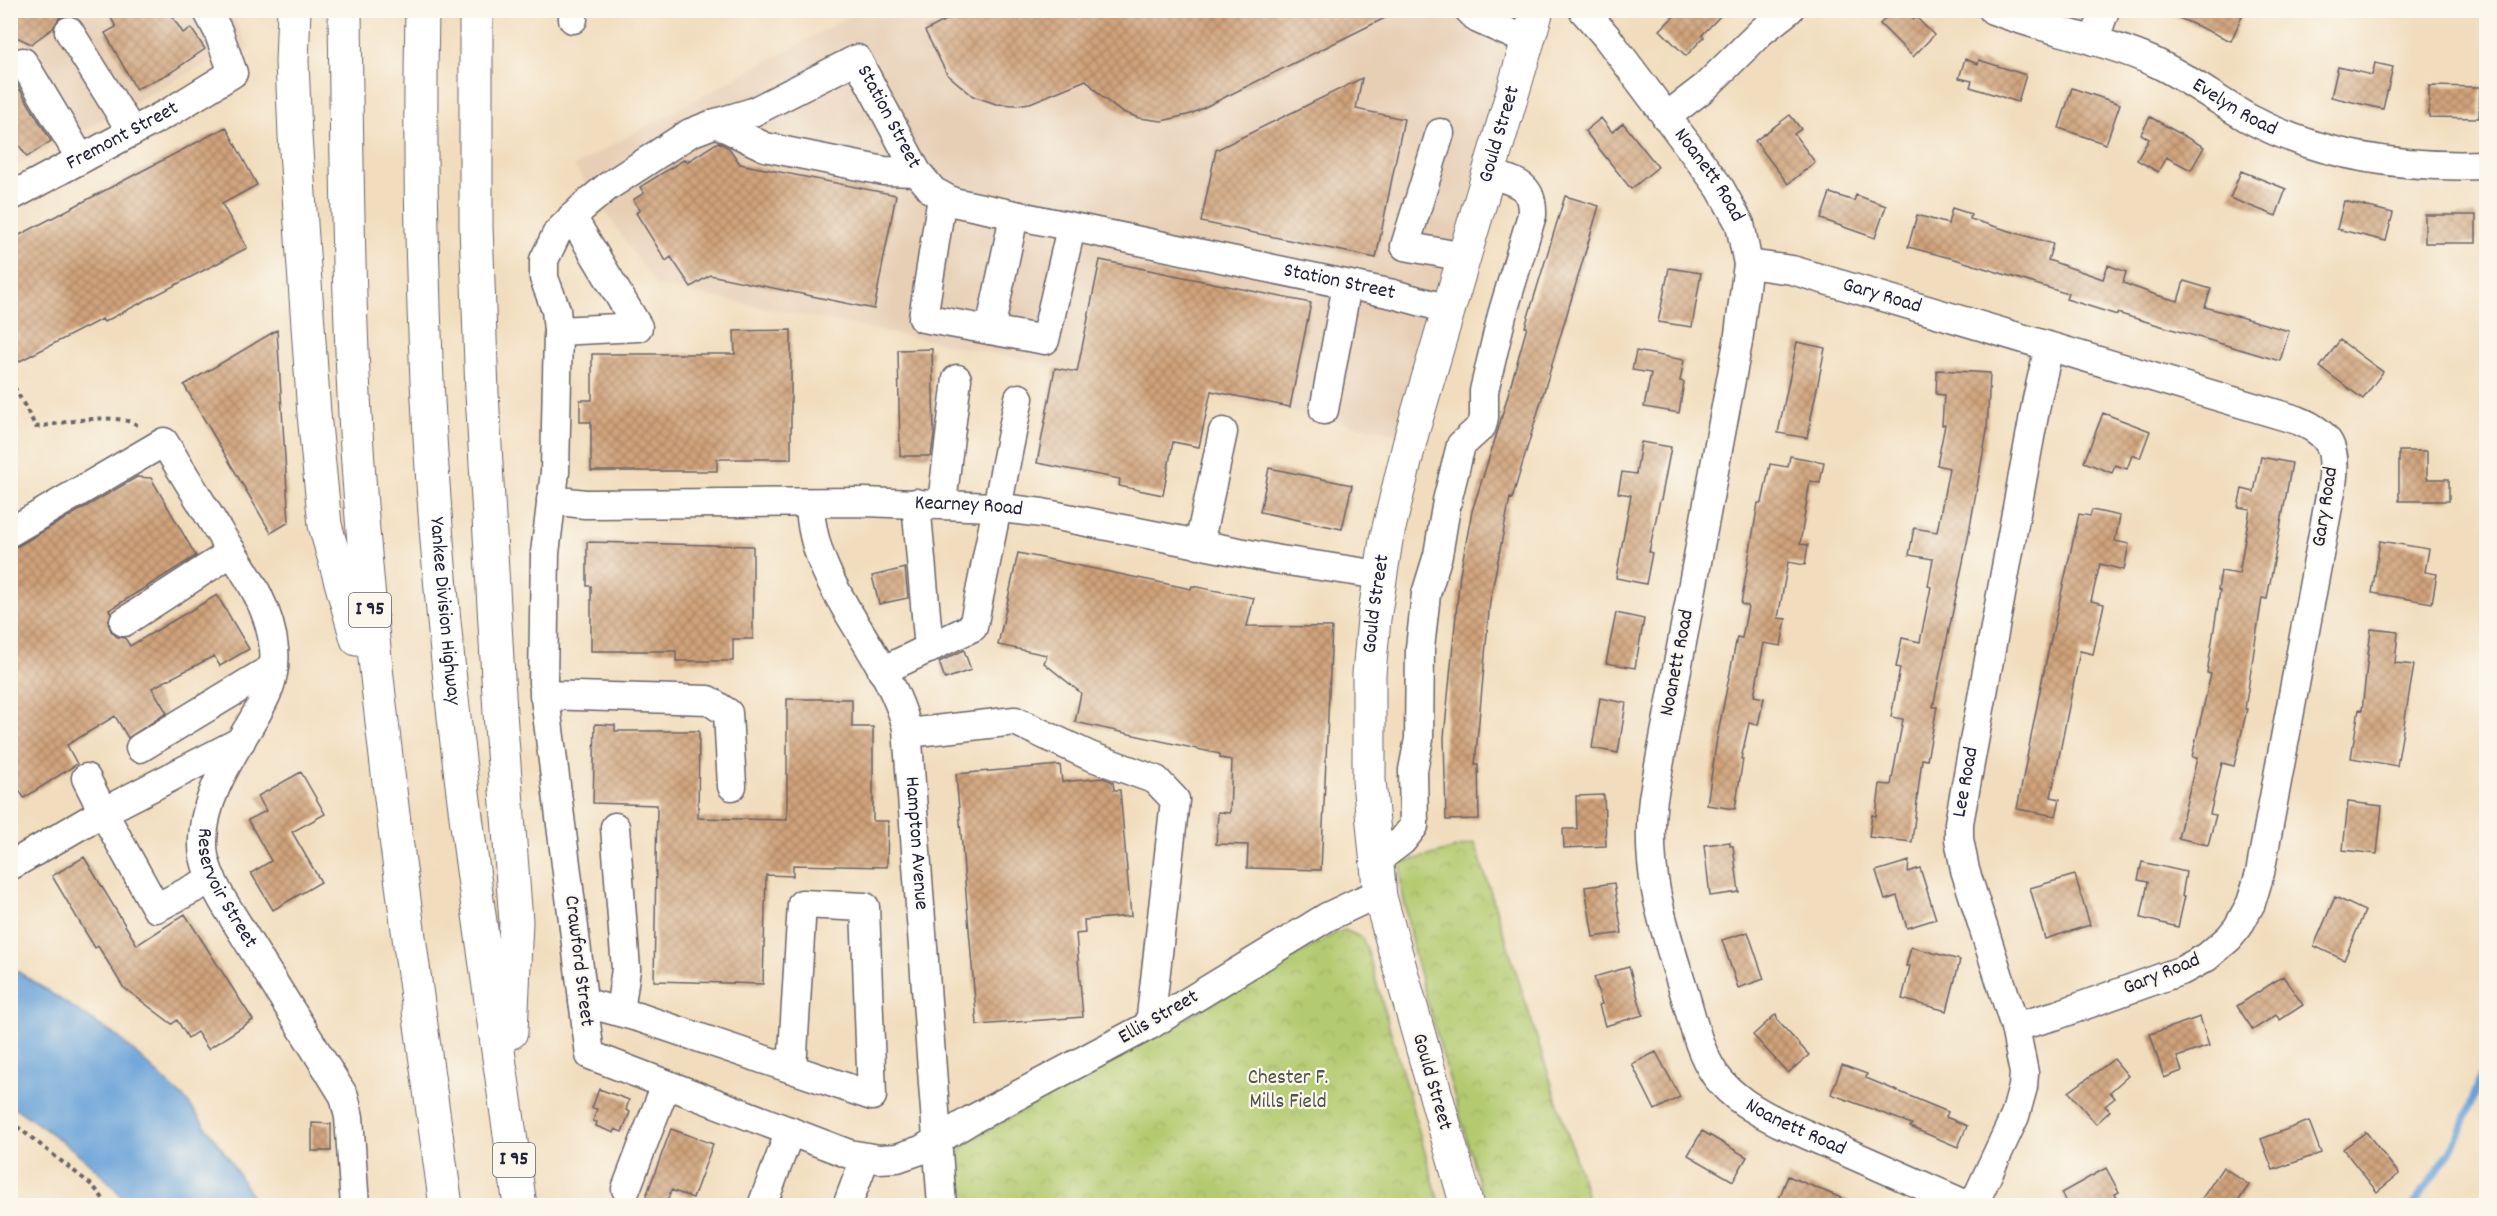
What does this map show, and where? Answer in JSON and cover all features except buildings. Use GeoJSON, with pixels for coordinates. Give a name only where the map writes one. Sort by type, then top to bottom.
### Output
{"type":"FeatureCollection","features":[{"type":"Feature","properties":{"kind":"main road"},"geometry":{"type":"LineString","coordinates":[[285,10],[292,61],[304,289],[326,525],[381,727]]}},
{"type":"Feature","properties":{"kind":"main road"},"geometry":{"type":"LineString","coordinates":[[292,61],[294,10]]}},
{"type":"Feature","properties":{"kind":"main road","name":"I 95"},"geometry":{"type":"LineString","coordinates":[[345,10],[348,240],[355,418],[368,587],[381,727],[446,1206]]}},
{"type":"Feature","properties":{"kind":"main road","name":"Yankee Division Highway"},"geometry":{"type":"LineString","coordinates":[[422,10],[422,261],[435,509],[458,747],[520,1206]]}},
{"type":"Feature","properties":{"kind":"main road"},"geometry":{"type":"LineString","coordinates":[[476,13],[476,226],[483,416],[516,921],[508,1114]]}},
{"type":"Feature","properties":{"kind":"main road","name":"Gould Street"},"geometry":{"type":"LineString","coordinates":[[1467,1206],[1380,897],[1369,782],[1371,647],[1390,519],[1412,433],[1532,26]]}},
{"type":"Feature","properties":{"kind":"street","name":"Fremont Street"},"geometry":{"type":"LineString","coordinates":[[10,197],[189,101],[233,73],[218,31],[207,10]]}},
{"type":"Feature","properties":{"kind":"street"},"geometry":{"type":"LineString","coordinates":[[1469,10],[1478,19],[1532,26]]}},
{"type":"Feature","properties":{"kind":"street","name":"Noanett Road"},"geometry":{"type":"LineString","coordinates":[[1583,10],[1597,24],[1726,199],[1740,224],[1748,264],[1736,351],[1653,798],[1650,852],[1656,897],[1697,1037],[1709,1064],[1737,1098],[1763,1114],[1971,1206]]}},
{"type":"Feature","properties":{"kind":"street"},"geometry":{"type":"LineString","coordinates":[[1666,117],[1705,87],[1762,31],[1789,10]]}},
{"type":"Feature","properties":{"kind":"street","name":"Evelyn Road"},"geometry":{"type":"LineString","coordinates":[[1993,10],[2153,62],[2254,121],[2305,142],[2348,154],[2409,164],[2487,165]]}},
{"type":"Feature","properties":{"kind":"street"},"geometry":{"type":"LineString","coordinates":[[2094,41],[2104,10]]}},
{"type":"Feature","properties":{"kind":"street"},"geometry":{"type":"LineString","coordinates":[[69,32],[132,132]]}},
{"type":"Feature","properties":{"kind":"street","name":"Station Street"},"geometry":{"type":"LineString","coordinates":[[551,500],[555,472],[558,331],[556,310],[544,278],[544,260],[557,233],[572,217],[607,188],[690,133],[766,106],[857,59],[917,172],[933,191],[963,206],[1393,294],[1448,309]]}},
{"type":"Feature","properties":{"kind":"street"},"geometry":{"type":"LineString","coordinates":[[23,62],[81,159]]}},
{"type":"Feature","properties":{"kind":"street"},"geometry":{"type":"LineString","coordinates":[[716,123],[765,147],[884,171],[917,172]]}},
{"type":"Feature","properties":{"kind":"street"},"geometry":{"type":"LineString","coordinates":[[1440,133],[1405,246],[1464,257]]}},
{"type":"Feature","properties":{"kind":"street"},"geometry":{"type":"LineString","coordinates":[[1377,860],[1402,841],[1414,826],[1413,771],[1419,739],[1420,648],[1426,594],[1438,555],[1447,501],[1461,445],[1482,426],[1484,417],[1482,398],[1498,332],[1532,215],[1532,198],[1526,189],[1489,173]]}},
{"type":"Feature","properties":{"kind":"street"},"geometry":{"type":"LineString","coordinates":[[942,197],[923,318],[1045,340],[1071,228]]}},
{"type":"Feature","properties":{"kind":"street"},"geometry":{"type":"LineString","coordinates":[[990,330],[1014,216]]}},
{"type":"Feature","properties":{"kind":"street"},"geometry":{"type":"LineString","coordinates":[[558,331],[638,327],[572,217]]}},
{"type":"Feature","properties":{"kind":"street","name":"Gary Road"},"geometry":{"type":"LineString","coordinates":[[1748,264],[1792,270],[2297,420],[2323,434],[2333,451],[2332,485],[2260,873],[2245,916],[2229,938],[2196,964],[2056,1015],[2015,1027]]}},
{"type":"Feature","properties":{"kind":"street"},"geometry":{"type":"LineString","coordinates":[[1324,410],[1347,285]]}},
{"type":"Feature","properties":{"kind":"street","name":"Lee Road"},"geometry":{"type":"LineString","coordinates":[[1971,1206],[2020,1102],[2024,1073],[2015,1027],[1965,870],[1959,839],[1959,824],[2037,399],[2049,347]]}},
{"type":"Feature","properties":{"kind":"street"},"geometry":{"type":"LineString","coordinates":[[929,649],[929,503],[957,379]]}},
{"type":"Feature","properties":{"kind":"street"},"geometry":{"type":"LineString","coordinates":[[882,671],[973,627],[1019,398]]}},
{"type":"Feature","properties":{"kind":"street"},"geometry":{"type":"LineString","coordinates":[[1199,545],[1223,432]]}},
{"type":"Feature","properties":{"kind":"street"},"geometry":{"type":"LineString","coordinates":[[10,532],[164,442]]}},
{"type":"Feature","properties":{"kind":"street","name":"Reservoir Street"},"geometry":{"type":"LineString","coordinates":[[164,442],[255,589],[269,620],[274,651],[274,667],[269,692],[221,776],[204,827],[203,849],[212,879],[223,901],[344,1096],[349,1117],[355,1206]]}},
{"type":"Feature","properties":{"kind":"street","name":"Kearney Road"},"geometry":{"type":"LineString","coordinates":[[551,500],[585,504],[929,503],[997,507],[1042,513],[1275,560],[1380,575]]}},
{"type":"Feature","properties":{"kind":"street","name":"Crawford Street"},"geometry":{"type":"LineString","coordinates":[[551,500],[545,553],[544,695],[590,1055],[865,1158],[903,1156],[921,1150],[936,1141]]}},
{"type":"Feature","properties":{"kind":"street","name":"Hampton Avenue"},"geometry":{"type":"LineString","coordinates":[[810,503],[812,531],[821,559],[898,700],[908,733],[942,1206]]}},
{"type":"Feature","properties":{"kind":"street"},"geometry":{"type":"LineString","coordinates":[[124,622],[232,552]]}},
{"type":"Feature","properties":{"kind":"street"},"geometry":{"type":"LineString","coordinates":[[140,748],[274,667]]}},
{"type":"Feature","properties":{"kind":"street"},"geometry":{"type":"LineString","coordinates":[[544,695],[708,700],[728,713],[732,786]]}},
{"type":"Feature","properties":{"kind":"street"},"geometry":{"type":"LineString","coordinates":[[908,733],[1015,721],[1090,756],[1156,780],[1175,800],[1150,1025]]}},
{"type":"Feature","properties":{"kind":"street"},"geometry":{"type":"LineString","coordinates":[[10,866],[103,812],[241,741]]}},
{"type":"Feature","properties":{"kind":"street"},"geometry":{"type":"LineString","coordinates":[[86,778],[156,908],[212,879]]}},
{"type":"Feature","properties":{"kind":"street"},"geometry":{"type":"LineString","coordinates":[[615,827],[626,969],[620,1012]]}},
{"type":"Feature","properties":{"kind":"street","name":"Ellis Street"},"geometry":{"type":"LineString","coordinates":[[936,1141],[1150,1025],[1328,917],[1374,896],[1380,897]]}},
{"type":"Feature","properties":{"kind":"street"},"geometry":{"type":"LineString","coordinates":[[583,1002],[620,1012],[872,1096],[865,906],[802,904],[792,1069]]}},
{"type":"Feature","properties":{"kind":"street"},"geometry":{"type":"LineString","coordinates":[[626,1189],[666,1084]]}},
{"type":"Feature","properties":{"kind":"street"},"geometry":{"type":"LineString","coordinates":[[762,1206],[790,1131]]}},
{"type":"Feature","properties":{"kind":"street"},"geometry":{"type":"LineString","coordinates":[[847,1206],[865,1158]]}},
{"type":"Feature","properties":{"kind":"path"},"geometry":{"type":"LineString","coordinates":[[10,379],[36,427],[91,418],[133,422],[164,442]]}},
{"type":"Feature","properties":{"kind":"path"},"geometry":{"type":"LineString","coordinates":[[10,1120],[93,1186],[109,1206]]}},
{"type":"Feature","properties":{"kind":"shaded area"},"geometry":{"type":"Polygon","coordinates":[[[11,11],[228,11],[250,49],[211,61],[11,168],[11,11]]]}},
{"type":"Feature","properties":{"kind":"shaded area"},"geometry":{"type":"Polygon","coordinates":[[[859,11],[1525,11],[1400,434],[656,286],[574,166],[859,11]]]}},
{"type":"Feature","properties":{"kind":"green space"},"geometry":{"type":"Polygon","coordinates":[[[1475,843],[1590,1205],[1485,1205],[1414,954],[1401,885],[1401,863],[1475,843]]]}},
{"type":"Feature","properties":{"kind":"green space","name":"Chester F. Mills Field"},"geometry":{"type":"Polygon","coordinates":[[[1345,930],[1362,938],[1367,949],[1440,1205],[959,1205],[957,1164],[967,1142],[1345,930]]]}},
{"type":"Feature","properties":{"kind":"water"},"geometry":{"type":"Polygon","coordinates":[[[11,967],[118,1037],[187,1101],[228,1157],[257,1205],[128,1205],[116,1189],[88,1162],[11,1105],[11,967]]]}},
{"type":"Feature","properties":{"kind":"waterway"},"geometry":{"type":"LineString","coordinates":[[2413,1206],[2460,1133],[2486,1062]]}}]}
